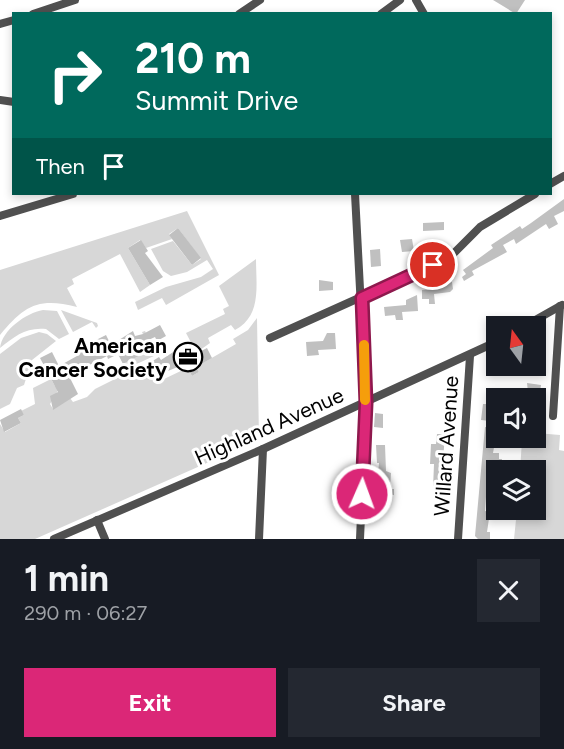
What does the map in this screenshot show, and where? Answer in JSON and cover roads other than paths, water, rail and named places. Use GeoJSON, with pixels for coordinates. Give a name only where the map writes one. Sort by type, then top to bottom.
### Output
{"type":"FeatureCollection","features":[{"type":"Feature","properties":{"kind":"street"},"geometry":{"type":"LineString","coordinates":[[39,12],[75,0]]}},
{"type":"Feature","properties":{"kind":"street"},"geometry":{"type":"LineString","coordinates":[[242,12],[261,0]]}},
{"type":"Feature","properties":{"kind":"street"},"geometry":{"type":"LineString","coordinates":[[384,12],[400,0]]}},
{"type":"Feature","properties":{"kind":"street"},"geometry":{"type":"LineString","coordinates":[[0,216],[70,195]]}},
{"type":"Feature","properties":{"kind":"street"},"geometry":{"type":"LineString","coordinates":[[355,195],[366,403],[360,539]]}},
{"type":"Feature","properties":{"kind":"street"},"geometry":{"type":"LineString","coordinates":[[270,338],[450,257],[480,227],[533,195]]}},
{"type":"Feature","properties":{"kind":"street"},"geometry":{"type":"LineString","coordinates":[[542,316],[562,305]]}},
{"type":"Feature","properties":{"kind":"street"},"geometry":{"type":"LineString","coordinates":[[553,416],[562,305]]}},
{"type":"Feature","properties":{"kind":"street","name":"Highland Avenue"},"geometry":{"type":"LineString","coordinates":[[54,539],[264,449],[486,347]]}},
{"type":"Feature","properties":{"kind":"street","name":"Willard Avenue"},"geometry":{"type":"LineString","coordinates":[[458,539],[470,356]]}},
{"type":"Feature","properties":{"kind":"street"},"geometry":{"type":"LineString","coordinates":[[259,539],[264,449]]}},
{"type":"Feature","properties":{"kind":"street"},"geometry":{"type":"LineString","coordinates":[[97,520],[105,539]]}},
{"type":"Feature","properties":{"kind":"place","name":"American Cancer Society"},"geometry":{"type":"Point","coordinates":[188,357]}}]}
